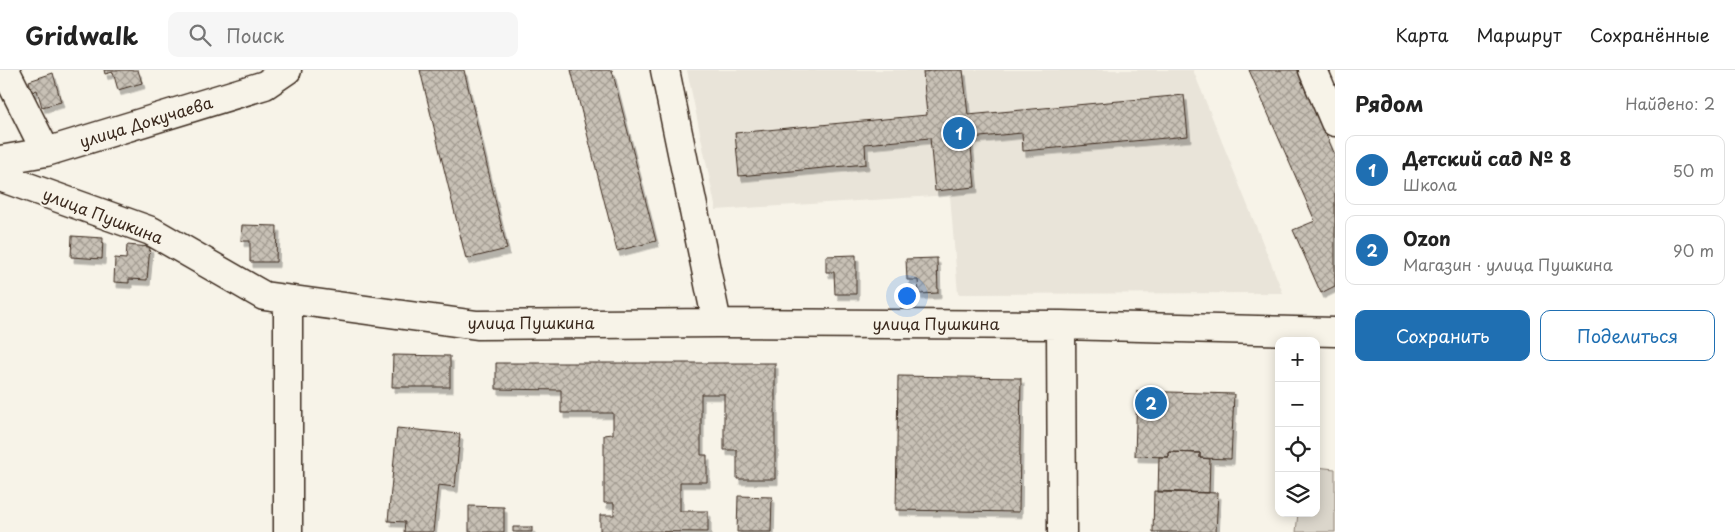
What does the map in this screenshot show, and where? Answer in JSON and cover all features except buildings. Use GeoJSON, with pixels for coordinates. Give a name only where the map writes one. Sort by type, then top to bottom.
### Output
{"type":"FeatureCollection","features":[{"type":"Feature","properties":{"kind":"street"},"geometry":{"type":"LineString","coordinates":[[5,70],[46,152]]}},
{"type":"Feature","properties":{"kind":"street","name":"улица Докучаева"},"geometry":{"type":"LineString","coordinates":[[0,160],[46,152],[265,85],[287,70]]}},
{"type":"Feature","properties":{"kind":"street"},"geometry":{"type":"LineString","coordinates":[[665,70],[716,323]]}},
{"type":"Feature","properties":{"kind":"street"},"geometry":{"type":"LineString","coordinates":[[1313,70],[1335,122]]}},
{"type":"Feature","properties":{"kind":"street","name":"улица Пушкина"},"geometry":{"type":"LineString","coordinates":[[0,177],[151,231],[264,296],[477,325],[716,323],[1061,325],[1335,332]]}},
{"type":"Feature","properties":{"kind":"street"},"geometry":{"type":"LineString","coordinates":[[288,300],[288,532]]}},
{"type":"Feature","properties":{"kind":"street"},"geometry":{"type":"LineString","coordinates":[[1061,325],[1062,532]]}},
{"type":"Feature","properties":{"kind":"shaded area"},"geometry":{"type":"Polygon","coordinates":[[[687,70],[1193,70],[1283,293],[958,294],[950,195],[716,210],[687,70]]]}},
{"type":"Feature","properties":{"kind":"shaded area"},"geometry":{"type":"Polygon","coordinates":[[[1320,467],[1335,469],[1335,532],[1296,532],[1298,517],[1320,517],[1320,467]]]}},
{"type":"Feature","properties":{"kind":"place","name":"Детский сад № 8"},"geometry":{"type":"Point","coordinates":[959,133]}},
{"type":"Feature","properties":{"kind":"place","name":"Ozon"},"geometry":{"type":"Point","coordinates":[1151,403]}}]}
